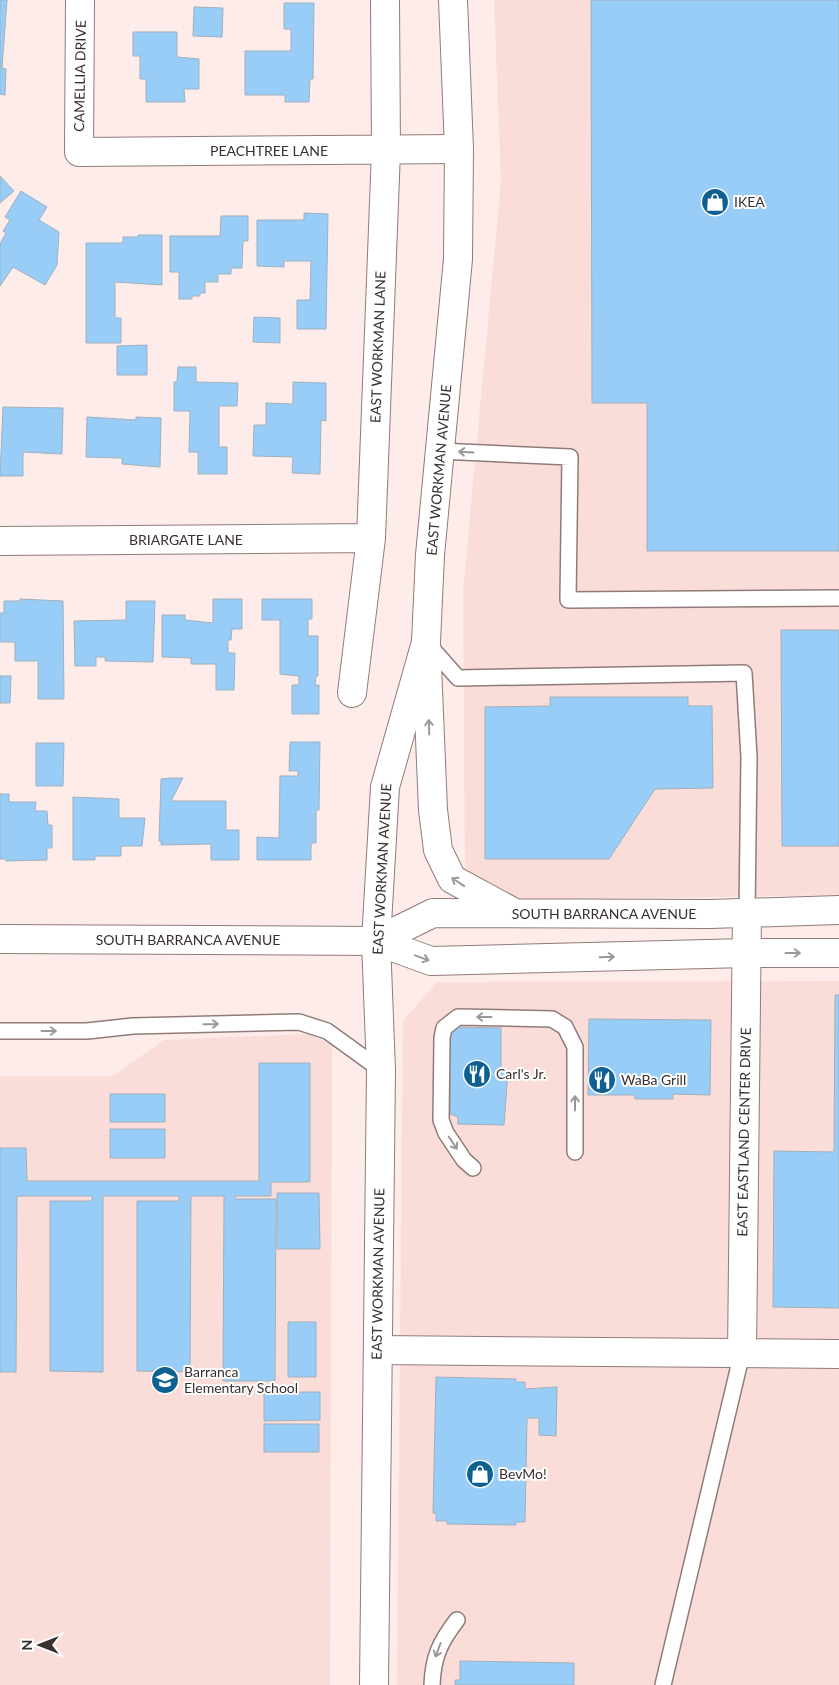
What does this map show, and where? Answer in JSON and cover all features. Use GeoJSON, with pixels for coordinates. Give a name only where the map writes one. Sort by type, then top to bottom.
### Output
{"type":"FeatureCollection","features":[{"type":"Feature","properties":{"kind":"street","name":"CAMELLIA DRIVE"},"geometry":{"type":"LineString","coordinates":[[79,152],[80,0]]}},
{"type":"Feature","properties":{"kind":"street","name":"EAST WORKMAN LANE"},"geometry":{"type":"LineString","coordinates":[[352,694],[371,538],[386,151],[385,0]]}},
{"type":"Feature","properties":{"kind":"street","name":"EAST WORKMAN AVENUE"},"geometry":{"type":"LineString","coordinates":[[374,1685],[381,1070],[376,941],[385,787],[426,642],[430,555],[458,259],[459,149],[453,0]]}},
{"type":"Feature","properties":{"kind":"street","name":"PEACHTREE LANE"},"geometry":{"type":"LineString","coordinates":[[79,152],[459,149]]}},
{"type":"Feature","properties":{"kind":"street","name":"BRIARGATE LANE"},"geometry":{"type":"LineString","coordinates":[[0,541],[371,538]]}},
{"type":"Feature","properties":{"kind":"street"},"geometry":{"type":"LineString","coordinates":[[426,642],[433,810],[438,850],[452,879],[516,914]]}},
{"type":"Feature","properties":{"kind":"street","name":"SOUTH BARRANCA AVENUE"},"geometry":{"type":"LineString","coordinates":[[376,941],[432,913],[516,914],[839,910]]}},
{"type":"Feature","properties":{"kind":"street","name":"EAST EASTLAND CENTER DRIVE"},"geometry":{"type":"LineString","coordinates":[[742,1353],[748,912]]}},
{"type":"Feature","properties":{"kind":"street","name":"SOUTH BARRANCA AVENUE"},"geometry":{"type":"LineString","coordinates":[[0,938],[376,941],[431,961],[747,953],[839,953]]}},
{"type":"Feature","properties":{"kind":"street"},"geometry":{"type":"LineString","coordinates":[[378,1350],[839,1354]]}},
{"type":"Feature","properties":{"kind":"lane"},"geometry":{"type":"LineString","coordinates":[[440,451],[570,457],[568,600],[839,598]]}},
{"type":"Feature","properties":{"kind":"lane"},"geometry":{"type":"LineString","coordinates":[[426,642],[458,678],[670,676],[744,672],[749,757],[748,912]]}},
{"type":"Feature","properties":{"kind":"lane"},"geometry":{"type":"LineString","coordinates":[[473,1168],[455,1147],[441,1120],[442,1038],[444,1028],[458,1017],[552,1019],[565,1027],[575,1047],[575,1152]]}},
{"type":"Feature","properties":{"kind":"lane"},"geometry":{"type":"LineString","coordinates":[[0,1031],[86,1031],[133,1026],[299,1022],[327,1031],[381,1070]]}},
{"type":"Feature","properties":{"kind":"lane"},"geometry":{"type":"LineString","coordinates":[[663,1685],[742,1353]]}},
{"type":"Feature","properties":{"kind":"lane"},"geometry":{"type":"LineString","coordinates":[[432,1685],[432,1665],[443,1638],[457,1620]]}},
{"type":"Feature","properties":{"kind":"shaded area"},"geometry":{"type":"Polygon","coordinates":[[[494,0],[839,0],[839,895],[517,900],[465,877],[463,592],[501,181],[494,0]]]}},
{"type":"Feature","properties":{"kind":"shaded area"},"geometry":{"type":"Polygon","coordinates":[[[839,981],[839,1685],[397,1685],[403,1021],[437,982],[839,981]]]}},
{"type":"Feature","properties":{"kind":"shaded area","name":"Barranca Elementary School"},"geometry":{"type":"Polygon","coordinates":[[[309,1034],[332,1045],[330,1685],[0,1685],[0,1076],[113,1076],[164,1040],[309,1034]]]}},
{"type":"Feature","properties":{"kind":"building"},"geometry":{"type":"Polygon","coordinates":[[[0,0],[7,0],[2,68],[6,69],[5,95],[0,94],[0,0]]]}},
{"type":"Feature","properties":{"kind":"building","name":"IKEA"},"geometry":{"type":"Polygon","coordinates":[[[591,0],[839,0],[839,551],[647,551],[647,403],[592,403],[591,0]]]}},
{"type":"Feature","properties":{"kind":"building"},"geometry":{"type":"Polygon","coordinates":[[[284,3],[314,3],[313,79],[310,79],[309,102],[285,102],[285,95],[245,95],[245,51],[291,51],[291,29],[284,29],[284,3]]]}},
{"type":"Feature","properties":{"kind":"building"},"geometry":{"type":"Polygon","coordinates":[[[194,7],[223,8],[222,37],[193,36],[194,7]]]}},
{"type":"Feature","properties":{"kind":"building"},"geometry":{"type":"Polygon","coordinates":[[[133,32],[177,32],[177,57],[199,59],[199,89],[184,89],[185,102],[146,102],[146,79],[140,79],[140,56],[133,56],[133,32]]]}},
{"type":"Feature","properties":{"kind":"building"},"geometry":{"type":"Polygon","coordinates":[[[0,176],[14,191],[0,203],[0,176]]]}},
{"type":"Feature","properties":{"kind":"building"},"geometry":{"type":"Polygon","coordinates":[[[21,191],[47,207],[39,220],[59,232],[57,265],[45,285],[13,267],[0,286],[0,244],[6,233],[3,231],[10,220],[5,217],[21,191]]]}},
{"type":"Feature","properties":{"kind":"building"},"geometry":{"type":"Polygon","coordinates":[[[304,213],[328,214],[326,329],[297,329],[297,300],[310,300],[311,261],[284,261],[284,267],[257,266],[257,220],[304,220],[304,213]]]}},
{"type":"Feature","properties":{"kind":"building"},"geometry":{"type":"Polygon","coordinates":[[[221,216],[248,216],[248,241],[243,241],[242,268],[231,268],[231,274],[218,274],[218,282],[205,282],[205,293],[200,293],[200,296],[192,296],[192,299],[179,299],[179,272],[170,272],[170,236],[220,236],[221,216]]]}},
{"type":"Feature","properties":{"kind":"building"},"geometry":{"type":"Polygon","coordinates":[[[138,235],[162,235],[162,285],[115,282],[115,318],[121,318],[121,343],[86,343],[86,243],[123,243],[123,237],[138,237],[138,235]]]}},
{"type":"Feature","properties":{"kind":"building"},"geometry":{"type":"Polygon","coordinates":[[[254,317],[280,318],[280,343],[253,342],[254,317]]]}},
{"type":"Feature","properties":{"kind":"building"},"geometry":{"type":"Polygon","coordinates":[[[147,345],[147,375],[117,375],[117,346],[147,345]]]}},
{"type":"Feature","properties":{"kind":"building"},"geometry":{"type":"Polygon","coordinates":[[[178,367],[196,367],[196,382],[238,383],[237,406],[219,406],[219,447],[227,447],[227,474],[198,474],[198,452],[189,452],[190,411],[174,411],[174,382],[177,382],[178,367]]]}},
{"type":"Feature","properties":{"kind":"building"},"geometry":{"type":"Polygon","coordinates":[[[293,382],[326,383],[326,421],[321,420],[320,474],[292,473],[293,457],[253,456],[254,425],[266,425],[266,403],[293,404],[293,382]]]}},
{"type":"Feature","properties":{"kind":"building"},"geometry":{"type":"Polygon","coordinates":[[[3,407],[63,408],[62,454],[23,452],[23,476],[0,476],[3,407]]]}},
{"type":"Feature","properties":{"kind":"building"},"geometry":{"type":"Polygon","coordinates":[[[87,417],[136,420],[136,417],[161,418],[160,467],[122,464],[122,458],[86,457],[87,417]]]}},
{"type":"Feature","properties":{"kind":"building"},"geometry":{"type":"Polygon","coordinates":[[[20,599],[63,601],[64,699],[38,699],[38,661],[15,661],[15,642],[0,642],[0,613],[4,613],[4,601],[20,601],[20,599]]]}},
{"type":"Feature","properties":{"kind":"building"},"geometry":{"type":"Polygon","coordinates":[[[213,599],[242,599],[242,629],[232,629],[231,640],[228,640],[228,653],[235,653],[234,690],[216,690],[216,664],[191,664],[191,658],[162,657],[162,615],[185,615],[185,620],[213,623],[213,599]]]}},
{"type":"Feature","properties":{"kind":"building"},"geometry":{"type":"Polygon","coordinates":[[[262,599],[312,599],[312,619],[308,619],[308,636],[318,636],[318,676],[316,676],[315,685],[319,685],[319,714],[292,714],[292,685],[299,685],[299,676],[280,674],[280,620],[262,620],[262,599]]]}},
{"type":"Feature","properties":{"kind":"building"},"geometry":{"type":"Polygon","coordinates":[[[126,601],[155,601],[153,662],[105,661],[105,657],[96,657],[96,666],[75,666],[74,621],[126,620],[126,601]]]}},
{"type":"Feature","properties":{"kind":"building"},"geometry":{"type":"Polygon","coordinates":[[[781,630],[839,630],[839,846],[782,846],[781,630]]]}},
{"type":"Feature","properties":{"kind":"building"},"geometry":{"type":"Polygon","coordinates":[[[0,676],[11,676],[10,703],[0,703],[0,676]]]}},
{"type":"Feature","properties":{"kind":"building"},"geometry":{"type":"Polygon","coordinates":[[[550,697],[688,697],[688,706],[712,706],[713,788],[655,789],[609,859],[485,859],[485,707],[550,706],[550,697]]]}},
{"type":"Feature","properties":{"kind":"building"},"geometry":{"type":"Polygon","coordinates":[[[290,742],[320,742],[319,810],[316,810],[316,843],[311,843],[311,860],[257,860],[257,837],[279,838],[280,776],[298,776],[298,771],[289,771],[290,742]]]}},
{"type":"Feature","properties":{"kind":"building"},"geometry":{"type":"Polygon","coordinates":[[[36,743],[64,743],[63,786],[36,786],[36,743]]]}},
{"type":"Feature","properties":{"kind":"building"},"geometry":{"type":"Polygon","coordinates":[[[183,778],[171,801],[226,801],[226,830],[239,830],[239,860],[211,860],[211,844],[161,845],[161,841],[159,841],[161,779],[183,778]]]}},
{"type":"Feature","properties":{"kind":"building"},"geometry":{"type":"Polygon","coordinates":[[[0,794],[9,794],[9,802],[36,802],[35,811],[47,811],[48,825],[52,825],[52,848],[47,848],[47,860],[6,861],[6,859],[0,859],[0,794]]]}},
{"type":"Feature","properties":{"kind":"building"},"geometry":{"type":"Polygon","coordinates":[[[73,797],[119,799],[119,818],[145,818],[142,846],[121,846],[121,856],[95,856],[95,860],[73,860],[73,797]]]}},
{"type":"Feature","properties":{"kind":"building"},"geometry":{"type":"Polygon","coordinates":[[[835,995],[839,995],[839,1308],[773,1307],[774,1151],[834,1152],[835,995]]]}},
{"type":"Feature","properties":{"kind":"building"},"geometry":{"type":"Polygon","coordinates":[[[589,1019],[711,1020],[710,1095],[673,1094],[673,1099],[635,1099],[635,1095],[588,1095],[589,1019]]]}},
{"type":"Feature","properties":{"kind":"building","name":"Carl's Jr."},"geometry":{"type":"Polygon","coordinates":[[[448,1027],[501,1028],[501,1071],[508,1071],[504,1125],[458,1124],[458,1117],[450,1114],[450,1077],[447,1077],[448,1027]]]}},
{"type":"Feature","properties":{"kind":"building"},"geometry":{"type":"Polygon","coordinates":[[[259,1063],[310,1063],[310,1182],[271,1182],[271,1196],[235,1196],[235,1199],[276,1199],[275,1381],[223,1381],[224,1196],[191,1196],[190,1372],[137,1371],[137,1201],[179,1201],[179,1196],[103,1196],[103,1372],[50,1371],[50,1201],[92,1201],[92,1196],[17,1196],[16,1372],[0,1372],[0,1148],[26,1148],[27,1181],[259,1181],[259,1063]]]}},
{"type":"Feature","properties":{"kind":"building"},"geometry":{"type":"Polygon","coordinates":[[[110,1094],[165,1094],[165,1122],[110,1122],[110,1094]]]}},
{"type":"Feature","properties":{"kind":"building"},"geometry":{"type":"Polygon","coordinates":[[[110,1129],[165,1129],[165,1158],[110,1158],[110,1129]]]}},
{"type":"Feature","properties":{"kind":"building"},"geometry":{"type":"Polygon","coordinates":[[[277,1193],[319,1193],[320,1249],[277,1249],[277,1193]]]}},
{"type":"Feature","properties":{"kind":"building"},"geometry":{"type":"Polygon","coordinates":[[[288,1322],[316,1322],[316,1377],[288,1377],[288,1322]]]}},
{"type":"Feature","properties":{"kind":"building","name":"BevMo!"},"geometry":{"type":"Polygon","coordinates":[[[436,1377],[516,1379],[516,1382],[525,1382],[525,1389],[557,1387],[556,1436],[539,1435],[539,1418],[527,1418],[525,1522],[516,1522],[516,1525],[447,1524],[447,1521],[436,1521],[436,1513],[433,1513],[436,1377]]]}},
{"type":"Feature","properties":{"kind":"building"},"geometry":{"type":"Polygon","coordinates":[[[264,1392],[320,1392],[320,1420],[264,1421],[264,1392]]]}},
{"type":"Feature","properties":{"kind":"building"},"geometry":{"type":"Polygon","coordinates":[[[264,1424],[319,1424],[319,1452],[264,1452],[264,1424]]]}},
{"type":"Feature","properties":{"kind":"building"},"geometry":{"type":"Polygon","coordinates":[[[460,1661],[574,1663],[574,1685],[455,1685],[455,1680],[460,1680],[460,1661]]]}},
{"type":"Feature","properties":{"kind":"place","name":"IKEA"},"geometry":{"type":"Point","coordinates":[715,202]}},
{"type":"Feature","properties":{"kind":"place","name":"Carl's Jr."},"geometry":{"type":"Point","coordinates":[477,1074]}},
{"type":"Feature","properties":{"kind":"place","name":"WaBa Grill"},"geometry":{"type":"Point","coordinates":[602,1080]}},
{"type":"Feature","properties":{"kind":"place","name":"Barranca Elementary School"},"geometry":{"type":"Point","coordinates":[165,1380]}},
{"type":"Feature","properties":{"kind":"place","name":"BevMo!"},"geometry":{"type":"Point","coordinates":[480,1474]}}]}
